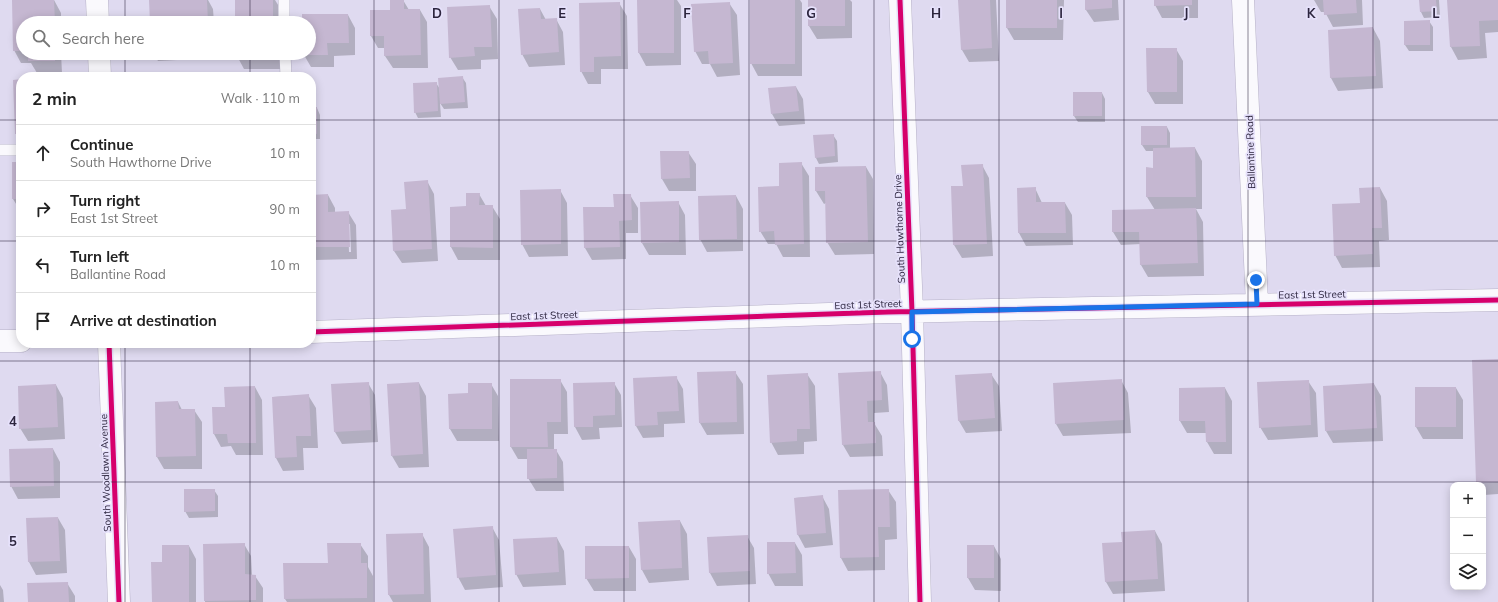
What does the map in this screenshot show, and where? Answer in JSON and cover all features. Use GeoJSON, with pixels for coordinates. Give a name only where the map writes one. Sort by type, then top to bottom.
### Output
{"type":"FeatureCollection","features":[{"type":"Feature","properties":{"kind":"street"},"geometry":{"type":"LineString","coordinates":[[97,0],[98,16]]}},
{"type":"Feature","properties":{"kind":"street","name":"South Hawthorne Drive"},"geometry":{"type":"LineString","coordinates":[[900,0],[912,312],[920,602]]}},
{"type":"Feature","properties":{"kind":"street","name":"Ballantine Road"},"geometry":{"type":"LineString","coordinates":[[1243,0],[1257,304]]}},
{"type":"Feature","properties":{"kind":"street"},"geometry":{"type":"LineString","coordinates":[[99,60],[100,72]]}},
{"type":"Feature","properties":{"kind":"street","name":"East 1st Street"},"geometry":{"type":"LineString","coordinates":[[316,332],[912,312],[1498,300]]}},
{"type":"Feature","properties":{"kind":"street"},"geometry":{"type":"LineString","coordinates":[[0,341],[16,341]]}},
{"type":"Feature","properties":{"kind":"street","name":"South Woodlawn Avenue"},"geometry":{"type":"LineString","coordinates":[[109,348],[119,602]]}},
{"type":"Feature","properties":{"kind":"lane"},"geometry":{"type":"LineString","coordinates":[[284,0],[284,16]]}},
{"type":"Feature","properties":{"kind":"lane"},"geometry":{"type":"LineString","coordinates":[[285,60],[286,72]]}},
{"type":"Feature","properties":{"kind":"lane"},"geometry":{"type":"LineString","coordinates":[[0,150],[16,150]]}},
{"type":"Feature","properties":{"kind":"building"},"geometry":{"type":"Polygon","coordinates":[[[12,0],[54,0],[55,16],[16,16],[16,51],[13,51],[12,0]]]}},
{"type":"Feature","properties":{"kind":"building"},"geometry":{"type":"Polygon","coordinates":[[[149,0],[207,0],[208,16],[150,16],[149,0]]]}},
{"type":"Feature","properties":{"kind":"building"},"geometry":{"type":"Polygon","coordinates":[[[235,0],[273,0],[273,16],[235,16],[235,0]]]}},
{"type":"Feature","properties":{"kind":"building"},"geometry":{"type":"Polygon","coordinates":[[[390,0],[404,0],[404,9],[420,9],[421,55],[384,56],[384,36],[370,36],[370,10],[390,10],[390,0]]]}},
{"type":"Feature","properties":{"kind":"building"},"geometry":{"type":"Polygon","coordinates":[[[637,0],[674,0],[674,53],[638,53],[637,0]]]}},
{"type":"Feature","properties":{"kind":"building"},"geometry":{"type":"Polygon","coordinates":[[[750,0],[795,0],[795,64],[750,64],[750,0]]]}},
{"type":"Feature","properties":{"kind":"building"},"geometry":{"type":"Polygon","coordinates":[[[808,0],[845,0],[845,26],[808,26],[808,0]]]}},
{"type":"Feature","properties":{"kind":"building"},"geometry":{"type":"Polygon","coordinates":[[[958,0],[990,0],[992,48],[961,50],[958,0]]]}},
{"type":"Feature","properties":{"kind":"building"},"geometry":{"type":"Polygon","coordinates":[[[1006,0],[1057,0],[1057,28],[1006,28],[1006,0]]]}},
{"type":"Feature","properties":{"kind":"building"},"geometry":{"type":"Polygon","coordinates":[[[1085,0],[1112,0],[1112,8],[1085,10],[1085,0]]]}},
{"type":"Feature","properties":{"kind":"building"},"geometry":{"type":"Polygon","coordinates":[[[1154,0],[1192,0],[1192,5],[1154,6],[1154,0]]]}},
{"type":"Feature","properties":{"kind":"building"},"geometry":{"type":"Polygon","coordinates":[[[1323,0],[1356,0],[1357,13],[1324,15],[1323,0]]]}},
{"type":"Feature","properties":{"kind":"building"},"geometry":{"type":"Polygon","coordinates":[[[1419,0],[1436,0],[1437,11],[1420,12],[1419,0]]]}},
{"type":"Feature","properties":{"kind":"building"},"geometry":{"type":"Polygon","coordinates":[[[1447,0],[1498,0],[1498,20],[1479,21],[1480,46],[1450,47],[1447,0]]]}},
{"type":"Feature","properties":{"kind":"building"},"geometry":{"type":"Polygon","coordinates":[[[620,2],[621,56],[594,57],[594,72],[580,72],[579,3],[620,2]]]}},
{"type":"Feature","properties":{"kind":"building"},"geometry":{"type":"Polygon","coordinates":[[[730,2],[733,63],[709,64],[708,51],[694,52],[691,4],[730,2]]]}},
{"type":"Feature","properties":{"kind":"building"},"geometry":{"type":"Polygon","coordinates":[[[490,5],[492,47],[474,47],[475,56],[449,58],[447,7],[490,5]]]}},
{"type":"Feature","properties":{"kind":"building"},"geometry":{"type":"Polygon","coordinates":[[[540,8],[541,19],[557,18],[559,52],[521,55],[518,9],[540,8]]]}},
{"type":"Feature","properties":{"kind":"building"},"geometry":{"type":"Polygon","coordinates":[[[302,14],[348,14],[349,43],[327,43],[328,55],[316,55],[316,16],[302,16],[302,14]]]}},
{"type":"Feature","properties":{"kind":"building"},"geometry":{"type":"Polygon","coordinates":[[[1430,20],[1430,45],[1404,45],[1404,21],[1430,20]]]}},
{"type":"Feature","properties":{"kind":"building"},"geometry":{"type":"Polygon","coordinates":[[[1373,27],[1376,76],[1330,78],[1328,30],[1373,27]]]}},
{"type":"Feature","properties":{"kind":"building"},"geometry":{"type":"Polygon","coordinates":[[[1146,48],[1177,48],[1177,92],[1147,92],[1146,48]]]}},
{"type":"Feature","properties":{"kind":"building"},"geometry":{"type":"Polygon","coordinates":[[[28,60],[55,60],[55,61],[28,60]]]}},
{"type":"Feature","properties":{"kind":"building"},"geometry":{"type":"Polygon","coordinates":[[[463,76],[465,102],[440,104],[438,78],[463,76]]]}},
{"type":"Feature","properties":{"kind":"building"},"geometry":{"type":"Polygon","coordinates":[[[13,80],[16,80],[16,134],[15,134],[13,80]]]}},
{"type":"Feature","properties":{"kind":"building"},"geometry":{"type":"Polygon","coordinates":[[[437,82],[438,111],[414,113],[413,83],[437,82]]]}},
{"type":"Feature","properties":{"kind":"building"},"geometry":{"type":"Polygon","coordinates":[[[796,86],[799,111],[771,114],[768,88],[796,86]]]}},
{"type":"Feature","properties":{"kind":"building"},"geometry":{"type":"Polygon","coordinates":[[[1073,92],[1102,92],[1102,116],[1073,116],[1073,92]]]}},
{"type":"Feature","properties":{"kind":"building"},"geometry":{"type":"Polygon","coordinates":[[[316,107],[317,107],[316,134],[316,107]]]}},
{"type":"Feature","properties":{"kind":"building"},"geometry":{"type":"Polygon","coordinates":[[[1141,126],[1167,126],[1167,145],[1141,145],[1141,126]]]}},
{"type":"Feature","properties":{"kind":"building"},"geometry":{"type":"Polygon","coordinates":[[[834,134],[835,156],[815,158],[813,135],[834,134]]]}},
{"type":"Feature","properties":{"kind":"building"},"geometry":{"type":"Polygon","coordinates":[[[1195,147],[1196,197],[1146,197],[1146,167],[1153,168],[1153,148],[1195,147]]]}},
{"type":"Feature","properties":{"kind":"building"},"geometry":{"type":"Polygon","coordinates":[[[660,151],[689,151],[690,178],[661,179],[660,151]]]}},
{"type":"Feature","properties":{"kind":"building"},"geometry":{"type":"Polygon","coordinates":[[[12,162],[16,162],[16,199],[12,199],[12,162]]]}},
{"type":"Feature","properties":{"kind":"building"},"geometry":{"type":"Polygon","coordinates":[[[802,162],[804,244],[775,245],[774,231],[759,232],[758,187],[779,186],[779,163],[802,162]]]}},
{"type":"Feature","properties":{"kind":"building"},"geometry":{"type":"Polygon","coordinates":[[[983,164],[987,244],[953,245],[951,186],[963,186],[961,165],[983,164]]]}},
{"type":"Feature","properties":{"kind":"building"},"geometry":{"type":"Polygon","coordinates":[[[866,166],[868,242],[826,243],[825,191],[815,191],[815,167],[866,166]]]}},
{"type":"Feature","properties":{"kind":"building"},"geometry":{"type":"Polygon","coordinates":[[[428,180],[432,249],[393,251],[391,210],[406,209],[404,182],[428,180]]]}},
{"type":"Feature","properties":{"kind":"building"},"geometry":{"type":"Polygon","coordinates":[[[1036,187],[1036,202],[1065,202],[1066,233],[1018,233],[1017,188],[1036,187]]]}},
{"type":"Feature","properties":{"kind":"building"},"geometry":{"type":"Polygon","coordinates":[[[1380,187],[1382,228],[1372,228],[1373,254],[1334,256],[1332,204],[1360,203],[1359,188],[1380,187]]]}},
{"type":"Feature","properties":{"kind":"building"},"geometry":{"type":"Polygon","coordinates":[[[561,189],[561,244],[521,245],[520,190],[561,189]]]}},
{"type":"Feature","properties":{"kind":"building"},"geometry":{"type":"Polygon","coordinates":[[[466,193],[480,193],[479,205],[493,205],[493,248],[450,247],[450,207],[466,206],[466,193]]]}},
{"type":"Feature","properties":{"kind":"building"},"geometry":{"type":"Polygon","coordinates":[[[328,194],[328,212],[349,211],[350,247],[316,247],[316,195],[328,194]]]}},
{"type":"Feature","properties":{"kind":"building"},"geometry":{"type":"Polygon","coordinates":[[[613,194],[631,194],[632,220],[619,221],[620,247],[584,248],[583,207],[614,207],[613,194]]]}},
{"type":"Feature","properties":{"kind":"building"},"geometry":{"type":"Polygon","coordinates":[[[736,195],[737,239],[699,240],[698,196],[736,195]]]}},
{"type":"Feature","properties":{"kind":"building"},"geometry":{"type":"Polygon","coordinates":[[[679,201],[679,242],[641,243],[640,202],[679,201]]]}},
{"type":"Feature","properties":{"kind":"building"},"geometry":{"type":"Polygon","coordinates":[[[1196,208],[1198,263],[1140,265],[1139,232],[1112,232],[1112,210],[1196,208]]]}},
{"type":"Feature","properties":{"kind":"building"},"geometry":{"type":"Polygon","coordinates":[[[1498,359],[1498,482],[1476,482],[1472,360],[1498,359]]]}},
{"type":"Feature","properties":{"kind":"building"},"geometry":{"type":"Polygon","coordinates":[[[736,371],[737,422],[699,423],[697,372],[736,371]]]}},
{"type":"Feature","properties":{"kind":"building"},"geometry":{"type":"Polygon","coordinates":[[[881,371],[882,400],[867,401],[868,422],[875,422],[876,443],[842,445],[838,373],[881,371]]]}},
{"type":"Feature","properties":{"kind":"building"},"geometry":{"type":"Polygon","coordinates":[[[808,373],[810,429],[797,429],[797,441],[770,443],[767,375],[808,373]]]}},
{"type":"Feature","properties":{"kind":"building"},"geometry":{"type":"Polygon","coordinates":[[[992,373],[995,418],[958,421],[955,375],[992,373]]]}},
{"type":"Feature","properties":{"kind":"building"},"geometry":{"type":"Polygon","coordinates":[[[677,376],[679,411],[657,412],[658,425],[635,426],[633,378],[677,376]]]}},
{"type":"Feature","properties":{"kind":"building"},"geometry":{"type":"Polygon","coordinates":[[[510,379],[561,379],[561,422],[547,422],[548,447],[510,447],[510,379]]]}},
{"type":"Feature","properties":{"kind":"building"},"geometry":{"type":"Polygon","coordinates":[[[1122,379],[1124,420],[1055,424],[1053,383],[1122,379]]]}},
{"type":"Feature","properties":{"kind":"building"},"geometry":{"type":"Polygon","coordinates":[[[1309,380],[1311,425],[1259,428],[1257,382],[1309,380]]]}},
{"type":"Feature","properties":{"kind":"building"},"geometry":{"type":"Polygon","coordinates":[[[369,382],[371,430],[334,432],[331,384],[369,382]]]}},
{"type":"Feature","properties":{"kind":"building"},"geometry":{"type":"Polygon","coordinates":[[[419,382],[423,454],[391,456],[387,384],[419,382]]]}},
{"type":"Feature","properties":{"kind":"building"},"geometry":{"type":"Polygon","coordinates":[[[615,382],[615,415],[593,416],[593,427],[574,427],[573,383],[615,382]]]}},
{"type":"Feature","properties":{"kind":"building"},"geometry":{"type":"Polygon","coordinates":[[[468,383],[492,383],[492,429],[449,429],[448,394],[468,393],[468,383]]]}},
{"type":"Feature","properties":{"kind":"building"},"geometry":{"type":"Polygon","coordinates":[[[1374,383],[1377,428],[1325,431],[1323,386],[1374,383]]]}},
{"type":"Feature","properties":{"kind":"building"},"geometry":{"type":"Polygon","coordinates":[[[56,384],[58,427],[19,429],[18,386],[56,384]]]}},
{"type":"Feature","properties":{"kind":"building"},"geometry":{"type":"Polygon","coordinates":[[[255,386],[256,443],[228,443],[227,434],[213,434],[212,407],[225,407],[224,387],[255,386]]]}},
{"type":"Feature","properties":{"kind":"building"},"geometry":{"type":"Polygon","coordinates":[[[1225,387],[1226,442],[1206,442],[1205,421],[1179,421],[1179,388],[1225,387]]]}},
{"type":"Feature","properties":{"kind":"building"},"geometry":{"type":"Polygon","coordinates":[[[1415,387],[1456,387],[1456,427],[1415,427],[1415,387]]]}},
{"type":"Feature","properties":{"kind":"building"},"geometry":{"type":"Polygon","coordinates":[[[309,394],[311,436],[296,436],[297,457],[275,458],[272,397],[309,394]]]}},
{"type":"Feature","properties":{"kind":"building"},"geometry":{"type":"Polygon","coordinates":[[[178,401],[179,409],[195,409],[196,456],[156,457],[155,402],[178,401]]]}},
{"type":"Feature","properties":{"kind":"building"},"geometry":{"type":"Polygon","coordinates":[[[53,448],[54,486],[10,487],[9,449],[53,448]]]}},
{"type":"Feature","properties":{"kind":"building"},"geometry":{"type":"Polygon","coordinates":[[[527,449],[557,449],[557,478],[527,479],[527,449]]]}},
{"type":"Feature","properties":{"kind":"building"},"geometry":{"type":"Polygon","coordinates":[[[184,489],[215,489],[215,511],[184,512],[184,489]]]}},
{"type":"Feature","properties":{"kind":"building"},"geometry":{"type":"Polygon","coordinates":[[[889,489],[890,527],[878,527],[879,557],[840,558],[838,490],[889,489]]]}},
{"type":"Feature","properties":{"kind":"building"},"geometry":{"type":"Polygon","coordinates":[[[823,495],[826,533],[797,535],[794,498],[823,495]]]}},
{"type":"Feature","properties":{"kind":"building"},"geometry":{"type":"Polygon","coordinates":[[[58,517],[60,561],[28,562],[26,518],[58,517]]]}},
{"type":"Feature","properties":{"kind":"building"},"geometry":{"type":"Polygon","coordinates":[[[680,520],[682,568],[641,570],[638,522],[680,520]]]}},
{"type":"Feature","properties":{"kind":"building"},"geometry":{"type":"Polygon","coordinates":[[[493,526],[496,575],[457,578],[453,529],[493,526]]]}},
{"type":"Feature","properties":{"kind":"building"},"geometry":{"type":"Polygon","coordinates":[[[1155,530],[1158,579],[1105,582],[1102,543],[1122,542],[1121,532],[1155,530]]]}},
{"type":"Feature","properties":{"kind":"building"},"geometry":{"type":"Polygon","coordinates":[[[423,533],[424,594],[388,595],[386,534],[423,533]]]}},
{"type":"Feature","properties":{"kind":"building"},"geometry":{"type":"Polygon","coordinates":[[[748,535],[750,571],[709,573],[707,537],[748,535]]]}},
{"type":"Feature","properties":{"kind":"building"},"geometry":{"type":"Polygon","coordinates":[[[557,537],[559,572],[515,575],[513,539],[557,537]]]}},
{"type":"Feature","properties":{"kind":"building"},"geometry":{"type":"Polygon","coordinates":[[[767,542],[795,542],[796,573],[767,574],[767,542]]]}},
{"type":"Feature","properties":{"kind":"building"},"geometry":{"type":"Polygon","coordinates":[[[245,543],[245,574],[256,575],[256,600],[204,601],[203,544],[245,543]]]}},
{"type":"Feature","properties":{"kind":"building"},"geometry":{"type":"Polygon","coordinates":[[[327,543],[361,543],[361,563],[367,563],[367,598],[284,599],[283,563],[328,563],[327,543]]]}},
{"type":"Feature","properties":{"kind":"building"},"geometry":{"type":"Polygon","coordinates":[[[162,545],[189,545],[189,602],[152,602],[151,562],[162,562],[162,545]]]}},
{"type":"Feature","properties":{"kind":"building"},"geometry":{"type":"Polygon","coordinates":[[[967,545],[994,545],[994,578],[967,578],[967,545]]]}},
{"type":"Feature","properties":{"kind":"building"},"geometry":{"type":"Polygon","coordinates":[[[585,546],[629,546],[629,578],[585,579],[585,546]]]}},
{"type":"Feature","properties":{"kind":"building"},"geometry":{"type":"Polygon","coordinates":[[[68,582],[69,602],[28,602],[27,583],[68,582]]]}},
{"type":"Feature","properties":{"kind":"cycle path"},"geometry":{"type":"LineString","coordinates":[[900,0],[912,312],[920,602]]}},
{"type":"Feature","properties":{"kind":"cycle path"},"geometry":{"type":"LineString","coordinates":[[316,332],[888,312],[1498,300]]}},
{"type":"Feature","properties":{"kind":"cycle path"},"geometry":{"type":"LineString","coordinates":[[109,348],[119,602]]}},
{"type":"Feature","properties":{"kind":"route"},"geometry":{"type":"LineString","coordinates":[[912,339],[912,312],[1257,304],[1256,280]]}}]}
